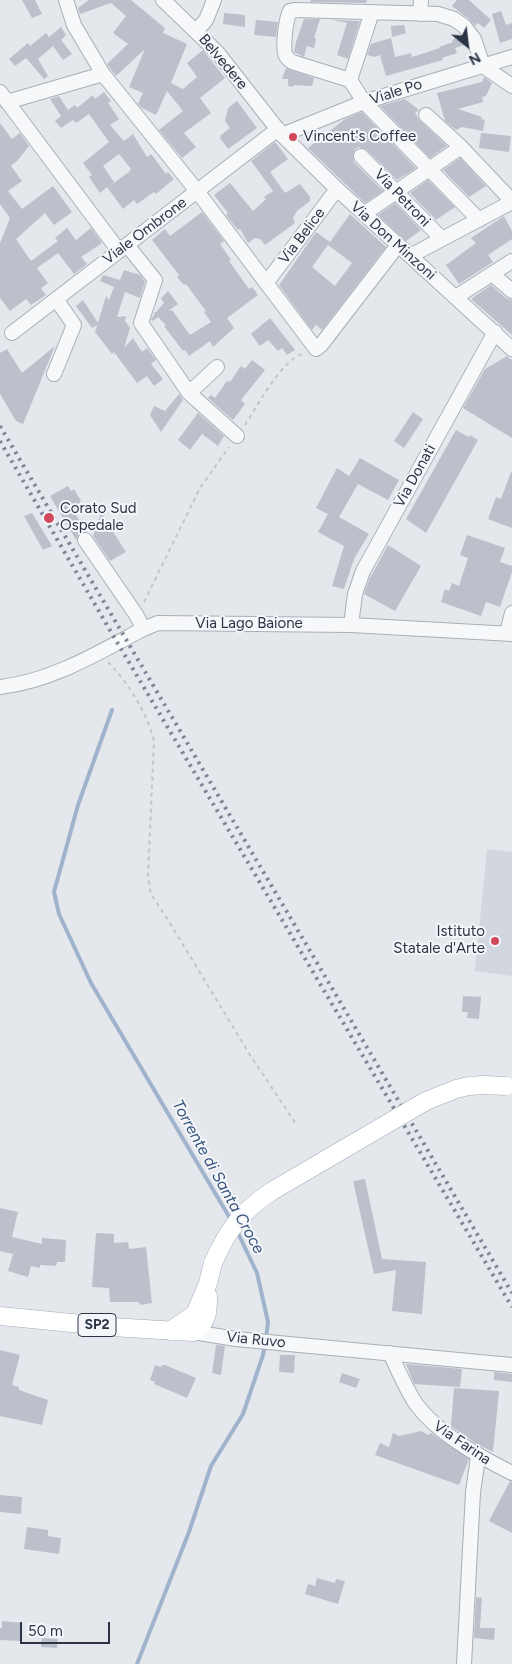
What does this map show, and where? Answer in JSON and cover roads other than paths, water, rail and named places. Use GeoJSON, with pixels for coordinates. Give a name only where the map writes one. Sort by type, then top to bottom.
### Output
{"type":"FeatureCollection","features":[{"type":"Feature","properties":{"kind":"main road"},"geometry":{"type":"LineString","coordinates":[[194,1332],[193,1322],[201,1313],[213,1263],[220,1246],[239,1217],[255,1203],[272,1191],[426,1102],[456,1089],[469,1086],[509,1087]]}},
{"type":"Feature","properties":{"kind":"main road"},"geometry":{"type":"LineString","coordinates":[[170,1331],[201,1313]]}},
{"type":"Feature","properties":{"kind":"main road","name":"Via Ruvo"},"geometry":{"type":"LineString","coordinates":[[0,1316],[194,1332]]}},
{"type":"Feature","properties":{"kind":"street"},"geometry":{"type":"LineString","coordinates":[[66,0],[74,25],[103,74],[198,191],[316,348],[321,345],[356,297],[398,246]]}},
{"type":"Feature","properties":{"kind":"street","name":"Belvedere"},"geometry":{"type":"LineString","coordinates":[[163,0],[217,52],[280,132]]}},
{"type":"Feature","properties":{"kind":"street"},"geometry":{"type":"LineString","coordinates":[[196,31],[206,20],[214,0]]}},
{"type":"Feature","properties":{"kind":"street"},"geometry":{"type":"LineString","coordinates":[[479,220],[364,102],[350,80],[292,62],[287,58],[285,51],[287,17],[290,11],[296,10],[372,12],[421,7],[454,19],[464,26],[474,39],[483,66],[512,86]]}},
{"type":"Feature","properties":{"kind":"street"},"geometry":{"type":"LineString","coordinates":[[350,80],[372,12]]}},
{"type":"Feature","properties":{"kind":"street","name":"Viale Po"},"geometry":{"type":"LineString","coordinates":[[280,132],[364,102],[512,57]]}},
{"type":"Feature","properties":{"kind":"street"},"geometry":{"type":"LineString","coordinates":[[103,74],[4,97],[123,248],[155,280],[141,323],[190,392],[237,436]]}},
{"type":"Feature","properties":{"kind":"street"},"geometry":{"type":"LineString","coordinates":[[410,256],[512,202],[460,147],[426,115]]}},
{"type":"Feature","properties":{"kind":"street","name":"Via Don Minzoni"},"geometry":{"type":"LineString","coordinates":[[280,132],[336,189],[512,349]]}},
{"type":"Feature","properties":{"kind":"street","name":"Viale Ombrone"},"geometry":{"type":"LineString","coordinates":[[12,333],[198,191],[280,132]]}},
{"type":"Feature","properties":{"kind":"street"},"geometry":{"type":"LineString","coordinates":[[364,214],[460,147]]}},
{"type":"Feature","properties":{"kind":"street","name":"Via Petroni"},"geometry":{"type":"LineString","coordinates":[[361,156],[442,239]]}},
{"type":"Feature","properties":{"kind":"street","name":"Via Belice"},"geometry":{"type":"LineString","coordinates":[[267,282],[336,189]]}},
{"type":"Feature","properties":{"kind":"street"},"geometry":{"type":"LineString","coordinates":[[456,297],[512,260]]}},
{"type":"Feature","properties":{"kind":"street"},"geometry":{"type":"LineString","coordinates":[[492,274],[512,291]]}},
{"type":"Feature","properties":{"kind":"street"},"geometry":{"type":"LineString","coordinates":[[54,374],[74,325],[56,299]]}},
{"type":"Feature","properties":{"kind":"street","name":"Via Donati"},"geometry":{"type":"LineString","coordinates":[[351,625],[355,594],[363,571],[495,332]]}},
{"type":"Feature","properties":{"kind":"street"},"geometry":{"type":"LineString","coordinates":[[190,392],[216,367]]}},
{"type":"Feature","properties":{"kind":"street"},"geometry":{"type":"LineString","coordinates":[[85,540],[140,623]]}},
{"type":"Feature","properties":{"kind":"street"},"geometry":{"type":"LineString","coordinates":[[509,634],[512,613]]}},
{"type":"Feature","properties":{"kind":"street","name":"Via Lago Baione"},"geometry":{"type":"LineString","coordinates":[[0,687],[12,686],[59,672],[99,653],[140,623],[351,625],[509,634]]}},
{"type":"Feature","properties":{"kind":"street"},"geometry":{"type":"LineString","coordinates":[[201,1313],[218,1332],[233,1338]]}},
{"type":"Feature","properties":{"kind":"street","name":"Via Ruvo"},"geometry":{"type":"LineString","coordinates":[[194,1332],[233,1338],[512,1365]]}},
{"type":"Feature","properties":{"kind":"street","name":"Via Farina"},"geometry":{"type":"LineString","coordinates":[[390,1353],[415,1403],[430,1421],[478,1457],[512,1473]]}},
{"type":"Feature","properties":{"kind":"street"},"geometry":{"type":"LineString","coordinates":[[464,1664],[473,1492],[478,1457]]}},
{"type":"Feature","properties":{"kind":"waterway","name":"Torrente di Santa Croce"},"geometry":{"type":"LineString","coordinates":[[112,710],[78,805],[54,892],[59,914],[91,983],[231,1220]]}},
{"type":"Feature","properties":{"kind":"waterway","name":"Torrente di Santa Croce"},"geometry":{"type":"LineString","coordinates":[[237,1231],[257,1273],[268,1322],[266,1338]]}},
{"type":"Feature","properties":{"kind":"waterway","name":"Torrente di Santa Croce"},"geometry":{"type":"LineString","coordinates":[[137,1664],[189,1532],[211,1466],[243,1414],[265,1345]]}},
{"type":"Feature","properties":{"kind":"railway"},"geometry":{"type":"LineString","coordinates":[[0,426],[512,1293]]}},
{"type":"Feature","properties":{"kind":"railway"},"geometry":{"type":"LineString","coordinates":[[0,441],[111,632],[512,1307]]}},
{"type":"Feature","properties":{"kind":"place","name":"Vincent's Coffee"},"geometry":{"type":"Point","coordinates":[293,137]}},
{"type":"Feature","properties":{"kind":"place","name":"Corato Sud Ospedale"},"geometry":{"type":"Point","coordinates":[49,518]}},
{"type":"Feature","properties":{"kind":"place","name":"Istituto Statale d'Arte"},"geometry":{"type":"Point","coordinates":[495,941]}}]}
